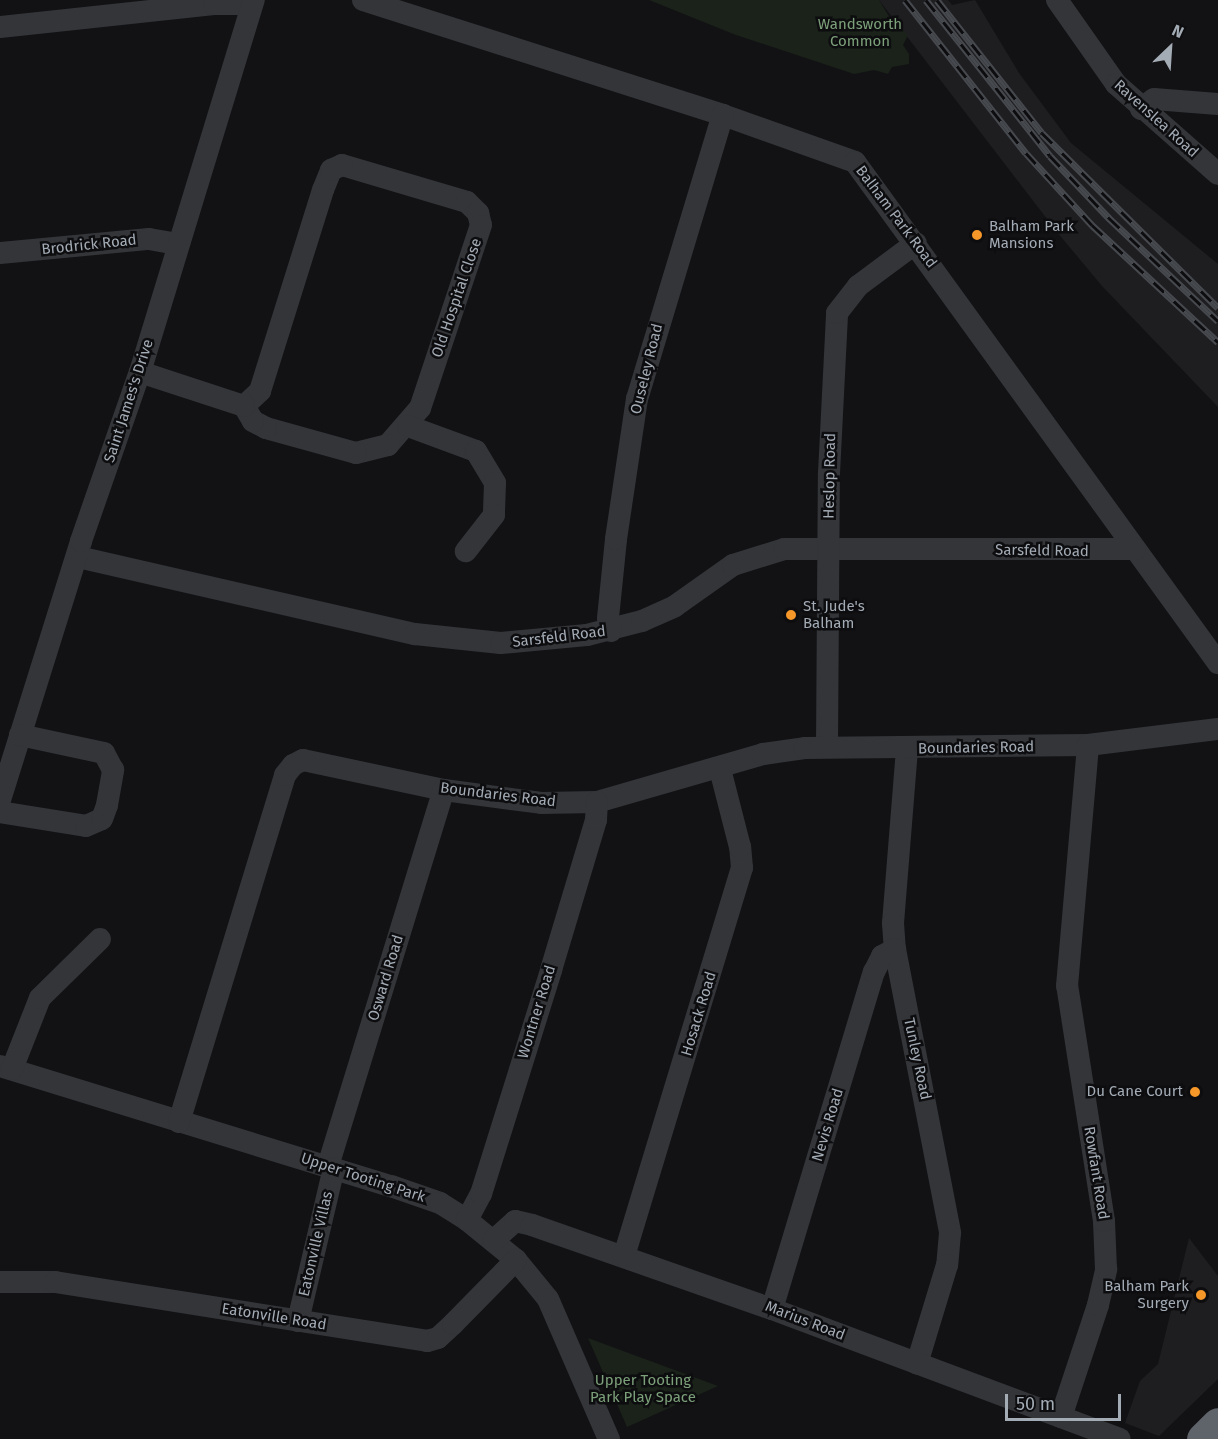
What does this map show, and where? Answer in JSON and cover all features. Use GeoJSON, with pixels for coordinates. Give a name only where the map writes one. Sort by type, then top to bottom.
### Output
{"type":"FeatureCollection","features":[{"type":"Feature","properties":{"kind":"highway"},"geometry":{"type":"LineString","coordinates":[[1203,1439],[1218,1424]]}},
{"type":"Feature","properties":{"kind":"street","name":"Balham Park Road"},"geometry":{"type":"LineString","coordinates":[[363,0],[723,115],[855,162],[916,243],[1218,663]]}},
{"type":"Feature","properties":{"kind":"street","name":"Ravenslea Road"},"geometry":{"type":"LineString","coordinates":[[1057,0],[1100,66],[1141,109],[1218,174]]}},
{"type":"Feature","properties":{"kind":"street"},"geometry":{"type":"LineString","coordinates":[[0,27],[144,6],[253,2]]}},
{"type":"Feature","properties":{"kind":"street","name":"Saint James's Drive"},"geometry":{"type":"LineString","coordinates":[[0,800],[78,557],[81,541],[140,372],[177,244],[253,2]]}},
{"type":"Feature","properties":{"kind":"street"},"geometry":{"type":"LineString","coordinates":[[1141,109],[1154,99],[1218,104]]}},
{"type":"Feature","properties":{"kind":"street","name":"Ouseley Road"},"geometry":{"type":"LineString","coordinates":[[610,631],[608,618],[616,540],[637,399],[723,115]]}},
{"type":"Feature","properties":{"kind":"street","name":"Old Hospital Close"},"geometry":{"type":"LineString","coordinates":[[140,372],[244,406],[253,421],[266,428],[347,453],[388,444],[408,426],[420,408],[481,225],[481,218],[467,202],[345,165],[328,174],[260,391],[244,406]]}},
{"type":"Feature","properties":{"kind":"street","name":"Brodrick Road"},"geometry":{"type":"LineString","coordinates":[[0,253],[149,239],[177,244]]}},
{"type":"Feature","properties":{"kind":"street","name":"Heslop Road"},"geometry":{"type":"LineString","coordinates":[[828,745],[829,547],[837,313],[858,286],[916,243]]}},
{"type":"Feature","properties":{"kind":"street"},"geometry":{"type":"LineString","coordinates":[[408,426],[476,452],[495,483],[494,515],[466,551]]}},
{"type":"Feature","properties":{"kind":"street","name":"Sarsfeld Road"},"geometry":{"type":"LineString","coordinates":[[78,557],[416,634],[501,643],[610,631],[675,606],[733,565],[784,549],[829,547],[1061,552],[1135,549]]}},
{"type":"Feature","properties":{"kind":"street","name":"Boundaries Road"},"geometry":{"type":"LineString","coordinates":[[178,1122],[285,775],[293,765],[303,760],[444,790],[541,803],[597,802],[720,769],[763,754],[828,745],[907,749],[1088,745],[1218,729]]}},
{"type":"Feature","properties":{"kind":"street"},"geometry":{"type":"LineString","coordinates":[[0,812],[86,826],[102,819],[107,806],[113,770],[104,753],[20,735]]}},
{"type":"Feature","properties":{"kind":"street","name":"Rowfant Road"},"geometry":{"type":"LineString","coordinates":[[1061,1417],[1098,1305],[1106,1269],[1104,1221],[1067,986],[1088,745]]}},
{"type":"Feature","properties":{"kind":"street","name":"Tunley Road"},"geometry":{"type":"LineString","coordinates":[[907,749],[895,897],[895,949],[950,1233],[947,1265],[917,1364]]}},
{"type":"Feature","properties":{"kind":"street","name":"Hosack Road"},"geometry":{"type":"LineString","coordinates":[[624,1256],[742,868],[740,847],[720,769]]}},
{"type":"Feature","properties":{"kind":"street","name":"Osward Road"},"geometry":{"type":"LineString","coordinates":[[331,1167],[444,790]]}},
{"type":"Feature","properties":{"kind":"street","name":"Wontner Road"},"geometry":{"type":"LineString","coordinates":[[467,1220],[481,1194],[551,970],[596,820],[597,802]]}},
{"type":"Feature","properties":{"kind":"street"},"geometry":{"type":"LineString","coordinates":[[6,1067],[40,998],[100,939]]}},
{"type":"Feature","properties":{"kind":"street","name":"Nevis Road"},"geometry":{"type":"LineString","coordinates":[[772,1309],[874,972],[882,956],[895,949]]}},
{"type":"Feature","properties":{"kind":"street","name":"Upper Tooting Park"},"geometry":{"type":"LineString","coordinates":[[6,1067],[435,1201],[467,1220],[516,1260],[548,1299],[609,1439]]}},
{"type":"Feature","properties":{"kind":"street","name":"Eatonville Villas"},"geometry":{"type":"LineString","coordinates":[[298,1321],[331,1167]]}},
{"type":"Feature","properties":{"kind":"street","name":"Marius Road"},"geometry":{"type":"LineString","coordinates":[[493,1240],[509,1224],[521,1221],[772,1309],[1120,1439]]}},
{"type":"Feature","properties":{"kind":"street","name":"Eatonville Road"},"geometry":{"type":"LineString","coordinates":[[0,1282],[55,1282],[427,1341],[438,1338],[516,1260]]}},
{"type":"Feature","properties":{"kind":"shaded area"},"geometry":{"type":"Polygon","coordinates":[[[879,0],[948,0],[952,5],[975,0],[1019,73],[1071,143],[1218,264],[1218,407],[1102,286],[1057,232],[879,0]]]}},
{"type":"Feature","properties":{"kind":"shaded area"},"geometry":{"type":"Polygon","coordinates":[[[1189,1238],[1218,1276],[1218,1379],[1159,1436],[1125,1423],[1140,1381],[1158,1364],[1189,1238]]]}},
{"type":"Feature","properties":{"kind":"green space","name":"Wandsworth Common"},"geometry":{"type":"Polygon","coordinates":[[[649,0],[879,0],[890,18],[908,35],[903,45],[909,54],[909,64],[892,67],[888,74],[874,70],[854,74],[736,35],[649,0]]]}},
{"type":"Feature","properties":{"kind":"green space","name":"Upper Tooting Park Play Space"},"geometry":{"type":"Polygon","coordinates":[[[588,1338],[718,1386],[627,1427],[588,1338]]]}},
{"type":"Feature","properties":{"kind":"railway"},"geometry":{"type":"LineString","coordinates":[[905,0],[1026,153],[1092,225],[1218,342]]}},
{"type":"Feature","properties":{"kind":"railway"},"geometry":{"type":"LineString","coordinates":[[926,0],[1050,156],[1109,218],[1218,321]]}},
{"type":"Feature","properties":{"kind":"railway"},"geometry":{"type":"LineString","coordinates":[[937,0],[1042,133],[1218,308]]}},
{"type":"Feature","properties":{"kind":"place","name":"Balham Park Mansions"},"geometry":{"type":"Point","coordinates":[977,235]}},
{"type":"Feature","properties":{"kind":"place","name":"St. Jude's Balham"},"geometry":{"type":"Point","coordinates":[791,615]}},
{"type":"Feature","properties":{"kind":"place","name":"Du Cane Court"},"geometry":{"type":"Point","coordinates":[1195,1092]}},
{"type":"Feature","properties":{"kind":"place","name":"Balham Park Surgery"},"geometry":{"type":"Point","coordinates":[1201,1295]}}]}
